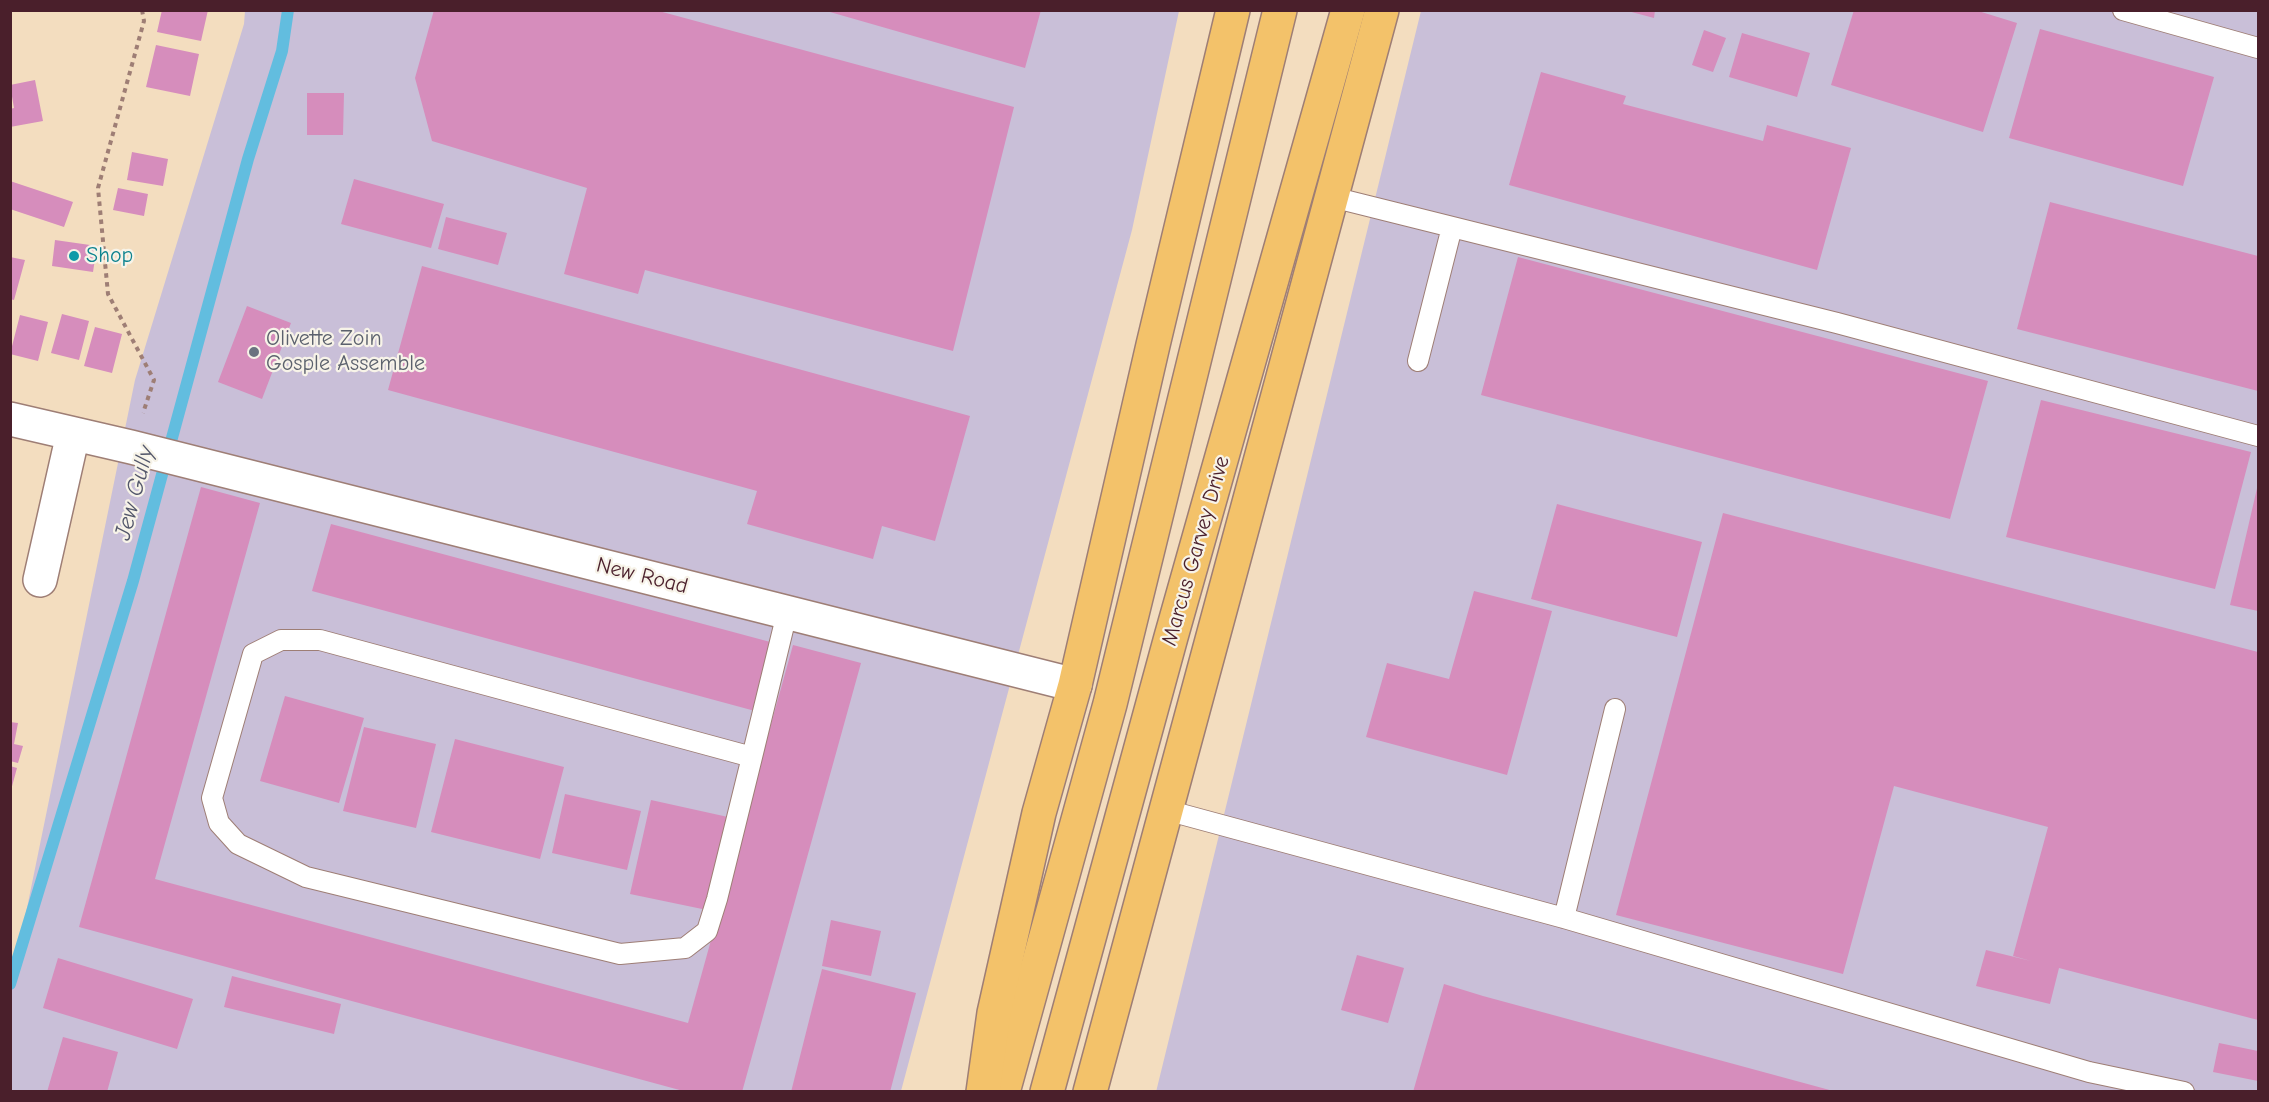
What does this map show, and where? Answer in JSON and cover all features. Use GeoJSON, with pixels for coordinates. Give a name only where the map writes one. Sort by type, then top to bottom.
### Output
{"type":"FeatureCollection","features":[{"type":"Feature","properties":{"kind":"main road"},"geometry":{"type":"LineString","coordinates":[[983,1092],[994,1013],[1037,824],[1075,685],[1233,10]]}},
{"type":"Feature","properties":{"kind":"main road","name":"Marcus Garvey Drive"},"geometry":{"type":"LineString","coordinates":[[1003,1092],[1110,704],[1280,10]]}},
{"type":"Feature","properties":{"kind":"main road","name":"Marcus Garvey Drive"},"geometry":{"type":"LineString","coordinates":[[1047,1092],[1168,648],[1348,10]]}},
{"type":"Feature","properties":{"kind":"main road","name":"Marcus Garvey Drive"},"geometry":{"type":"LineString","coordinates":[[1090,1092],[1382,10]]}},
{"type":"Feature","properties":{"kind":"street"},"geometry":{"type":"LineString","coordinates":[[10,418],[131,447]]}},
{"type":"Feature","properties":{"kind":"street"},"geometry":{"type":"LineString","coordinates":[[40,580],[73,434]]}},
{"type":"Feature","properties":{"kind":"street","name":"New Road"},"geometry":{"type":"LineString","coordinates":[[131,447],[1075,685]]}},
{"type":"Feature","properties":{"kind":"lane"},"geometry":{"type":"LineString","coordinates":[[2123,10],[2259,48]]}},
{"type":"Feature","properties":{"kind":"lane"},"geometry":{"type":"LineString","coordinates":[[1332,197],[1837,322],[2259,436]]}},
{"type":"Feature","properties":{"kind":"lane"},"geometry":{"type":"LineString","coordinates":[[1418,362],[1452,227]]}},
{"type":"Feature","properties":{"kind":"lane"},"geometry":{"type":"LineString","coordinates":[[752,757],[320,640],[281,640],[253,654],[212,798],[219,823],[238,844],[306,878],[620,954],[685,948],[707,931],[752,757],[787,613]]}},
{"type":"Feature","properties":{"kind":"lane"},"geometry":{"type":"LineString","coordinates":[[1564,918],[1615,709]]}},
{"type":"Feature","properties":{"kind":"lane"},"geometry":{"type":"LineString","coordinates":[[1166,810],[1564,918],[2089,1072],[2184,1092]]}},
{"type":"Feature","properties":{"kind":"path"},"geometry":{"type":"LineString","coordinates":[[131,447],[154,380],[108,294],[98,188],[144,21],[142,10]]}},
{"type":"Feature","properties":{"kind":"shaded area"},"geometry":{"type":"Polygon","coordinates":[[[245,11],[1179,11],[1132,230],[901,1091],[11,1092],[11,986],[135,380],[244,24],[245,11]]]}},
{"type":"Feature","properties":{"kind":"shaded area"},"geometry":{"type":"Polygon","coordinates":[[[1421,11],[2258,11],[2258,1091],[1156,1092],[1421,11]]]}},
{"type":"Feature","properties":{"kind":"building"},"geometry":{"type":"Polygon","coordinates":[[[162,10],[208,10],[201,41],[157,32],[162,10]]]}},
{"type":"Feature","properties":{"kind":"building"},"geometry":{"type":"Polygon","coordinates":[[[434,10],[655,10],[1014,107],[953,351],[645,270],[638,294],[564,274],[587,188],[432,141],[415,78],[434,10]]]}},
{"type":"Feature","properties":{"kind":"building"},"geometry":{"type":"Polygon","coordinates":[[[823,10],[1041,10],[1025,68],[823,10]]]}},
{"type":"Feature","properties":{"kind":"building"},"geometry":{"type":"Polygon","coordinates":[[[1624,10],[1655,10],[1654,18],[1624,10]]]}},
{"type":"Feature","properties":{"kind":"building"},"geometry":{"type":"Polygon","coordinates":[[[1854,10],[1975,10],[2017,23],[1983,132],[1831,85],[1854,10]]]}},
{"type":"Feature","properties":{"kind":"building"},"geometry":{"type":"Polygon","coordinates":[[[2040,29],[2214,77],[2183,186],[2009,138],[2040,29]]]}},
{"type":"Feature","properties":{"kind":"building"},"geometry":{"type":"Polygon","coordinates":[[[1704,30],[1726,38],[1713,72],[1692,65],[1704,30]]]}},
{"type":"Feature","properties":{"kind":"building"},"geometry":{"type":"Polygon","coordinates":[[[1742,33],[1810,53],[1797,97],[1729,77],[1742,33]]]}},
{"type":"Feature","properties":{"kind":"building"},"geometry":{"type":"Polygon","coordinates":[[[156,45],[199,54],[190,96],[146,87],[156,45]]]}},
{"type":"Feature","properties":{"kind":"building"},"geometry":{"type":"Polygon","coordinates":[[[1541,72],[1626,96],[1623,104],[1763,141],[1767,125],[1851,148],[1817,270],[1509,185],[1541,72]]]}},
{"type":"Feature","properties":{"kind":"building"},"geometry":{"type":"Polygon","coordinates":[[[35,80],[43,121],[10,127],[10,109],[14,108],[10,85],[35,80]]]}},
{"type":"Feature","properties":{"kind":"building"},"geometry":{"type":"Polygon","coordinates":[[[307,93],[344,93],[343,135],[307,135],[307,93]]]}},
{"type":"Feature","properties":{"kind":"building"},"geometry":{"type":"Polygon","coordinates":[[[132,152],[168,159],[163,186],[127,180],[132,152]]]}},
{"type":"Feature","properties":{"kind":"building"},"geometry":{"type":"Polygon","coordinates":[[[354,179],[444,204],[431,248],[341,224],[354,179]]]}},
{"type":"Feature","properties":{"kind":"building"},"geometry":{"type":"Polygon","coordinates":[[[10,181],[73,202],[64,227],[10,209],[10,181]]]}},
{"type":"Feature","properties":{"kind":"building"},"geometry":{"type":"Polygon","coordinates":[[[118,188],[148,194],[144,216],[113,210],[118,188]]]}},
{"type":"Feature","properties":{"kind":"building"},"geometry":{"type":"Polygon","coordinates":[[[2050,202],[2258,256],[2258,391],[2017,329],[2050,202]]]}},
{"type":"Feature","properties":{"kind":"building"},"geometry":{"type":"Polygon","coordinates":[[[446,217],[507,233],[498,265],[438,249],[446,217]]]}},
{"type":"Feature","properties":{"kind":"building","name":"Shop"},"geometry":{"type":"Polygon","coordinates":[[[55,240],[97,246],[93,272],[52,266],[55,240]]]}},
{"type":"Feature","properties":{"kind":"building"},"geometry":{"type":"Polygon","coordinates":[[[10,257],[25,260],[14,300],[10,299],[10,257]]]}},
{"type":"Feature","properties":{"kind":"building"},"geometry":{"type":"Polygon","coordinates":[[[1518,257],[1988,381],[1950,519],[1481,395],[1518,257]]]}},
{"type":"Feature","properties":{"kind":"building"},"geometry":{"type":"Polygon","coordinates":[[[422,266],[970,416],[935,541],[882,526],[873,559],[747,524],[757,491],[388,390],[422,266]]]}},
{"type":"Feature","properties":{"kind":"building","name":"Olivette Zoin Gosple Assemble"},"geometry":{"type":"Polygon","coordinates":[[[247,306],[291,323],[262,399],[218,382],[247,306]]]}},
{"type":"Feature","properties":{"kind":"building"},"geometry":{"type":"Polygon","coordinates":[[[62,314],[89,321],[79,360],[51,353],[62,314]]]}},
{"type":"Feature","properties":{"kind":"building"},"geometry":{"type":"Polygon","coordinates":[[[20,315],[48,322],[38,361],[10,354],[20,315]]]}},
{"type":"Feature","properties":{"kind":"building"},"geometry":{"type":"Polygon","coordinates":[[[95,327],[122,334],[112,373],[84,366],[95,327]]]}},
{"type":"Feature","properties":{"kind":"building"},"geometry":{"type":"Polygon","coordinates":[[[2041,400],[2251,452],[2215,589],[2006,537],[2041,400]]]}},
{"type":"Feature","properties":{"kind":"building"},"geometry":{"type":"Polygon","coordinates":[[[2258,484],[2258,611],[2230,605],[2258,484]]]}},
{"type":"Feature","properties":{"kind":"building"},"geometry":{"type":"Polygon","coordinates":[[[201,487],[260,503],[155,879],[688,1023],[793,645],[861,663],[742,1092],[687,1092],[79,927],[201,487]]]}},
{"type":"Feature","properties":{"kind":"building"},"geometry":{"type":"Polygon","coordinates":[[[1557,504],[1702,542],[1677,637],[1531,599],[1557,504]]]}},
{"type":"Feature","properties":{"kind":"building"},"geometry":{"type":"Polygon","coordinates":[[[1723,513],[2258,652],[2258,1020],[2059,968],[2050,1004],[1976,986],[1986,950],[2031,961],[2013,956],[2048,827],[1894,786],[1843,974],[1616,915],[1723,513]]]}},
{"type":"Feature","properties":{"kind":"building"},"geometry":{"type":"Polygon","coordinates":[[[331,524],[774,643],[755,711],[312,591],[331,524]]]}},
{"type":"Feature","properties":{"kind":"building"},"geometry":{"type":"Polygon","coordinates":[[[1474,591],[1552,611],[1507,775],[1366,737],[1387,663],[1449,679],[1474,591]]]}},
{"type":"Feature","properties":{"kind":"building"},"geometry":{"type":"Polygon","coordinates":[[[285,696],[364,718],[339,803],[260,781],[285,696]]]}},
{"type":"Feature","properties":{"kind":"building"},"geometry":{"type":"Polygon","coordinates":[[[10,722],[18,723],[14,744],[23,746],[18,763],[10,761],[10,722]]]}},
{"type":"Feature","properties":{"kind":"building"},"geometry":{"type":"Polygon","coordinates":[[[364,727],[436,744],[416,828],[343,811],[364,727]]]}},
{"type":"Feature","properties":{"kind":"building"},"geometry":{"type":"Polygon","coordinates":[[[455,739],[564,767],[540,859],[431,832],[455,739]]]}},
{"type":"Feature","properties":{"kind":"building"},"geometry":{"type":"Polygon","coordinates":[[[10,766],[17,768],[11,790],[10,790],[10,766]]]}},
{"type":"Feature","properties":{"kind":"building"},"geometry":{"type":"Polygon","coordinates":[[[565,794],[641,811],[627,870],[552,853],[565,794]]]}},
{"type":"Feature","properties":{"kind":"building"},"geometry":{"type":"Polygon","coordinates":[[[651,800],[728,817],[707,910],[630,894],[651,800]]]}},
{"type":"Feature","properties":{"kind":"building"},"geometry":{"type":"Polygon","coordinates":[[[831,920],[881,931],[871,976],[822,966],[831,920]]]}},
{"type":"Feature","properties":{"kind":"building"},"geometry":{"type":"Polygon","coordinates":[[[1357,955],[1404,968],[1388,1023],[1341,1010],[1357,955]]]}},
{"type":"Feature","properties":{"kind":"building"},"geometry":{"type":"Polygon","coordinates":[[[58,958],[193,999],[177,1049],[43,1008],[58,958]]]}},
{"type":"Feature","properties":{"kind":"building"},"geometry":{"type":"Polygon","coordinates":[[[822,969],[916,993],[890,1092],[791,1092],[822,969]]]}},
{"type":"Feature","properties":{"kind":"building"},"geometry":{"type":"Polygon","coordinates":[[[232,976],[341,1004],[334,1034],[224,1007],[232,976]]]}},
{"type":"Feature","properties":{"kind":"building"},"geometry":{"type":"Polygon","coordinates":[[[1444,984],[1483,996],[1837,1092],[1413,1092],[1444,984]]]}},
{"type":"Feature","properties":{"kind":"building"},"geometry":{"type":"Polygon","coordinates":[[[63,1037],[118,1052],[107,1092],[47,1092],[63,1037]]]}},
{"type":"Feature","properties":{"kind":"building"},"geometry":{"type":"Polygon","coordinates":[[[2219,1043],[2258,1051],[2258,1081],[2213,1072],[2219,1043]]]}},
{"type":"Feature","properties":{"kind":"waterway","name":"Jew Gully"},"geometry":{"type":"LineString","coordinates":[[10,984],[133,581],[248,159],[282,51],[288,10]]}},
{"type":"Feature","properties":{"kind":"place","name":"Shop"},"geometry":{"type":"Point","coordinates":[74,256]}},
{"type":"Feature","properties":{"kind":"place","name":"Olivette Zoin Gosple Assemble"},"geometry":{"type":"Point","coordinates":[254,352]}}]}
